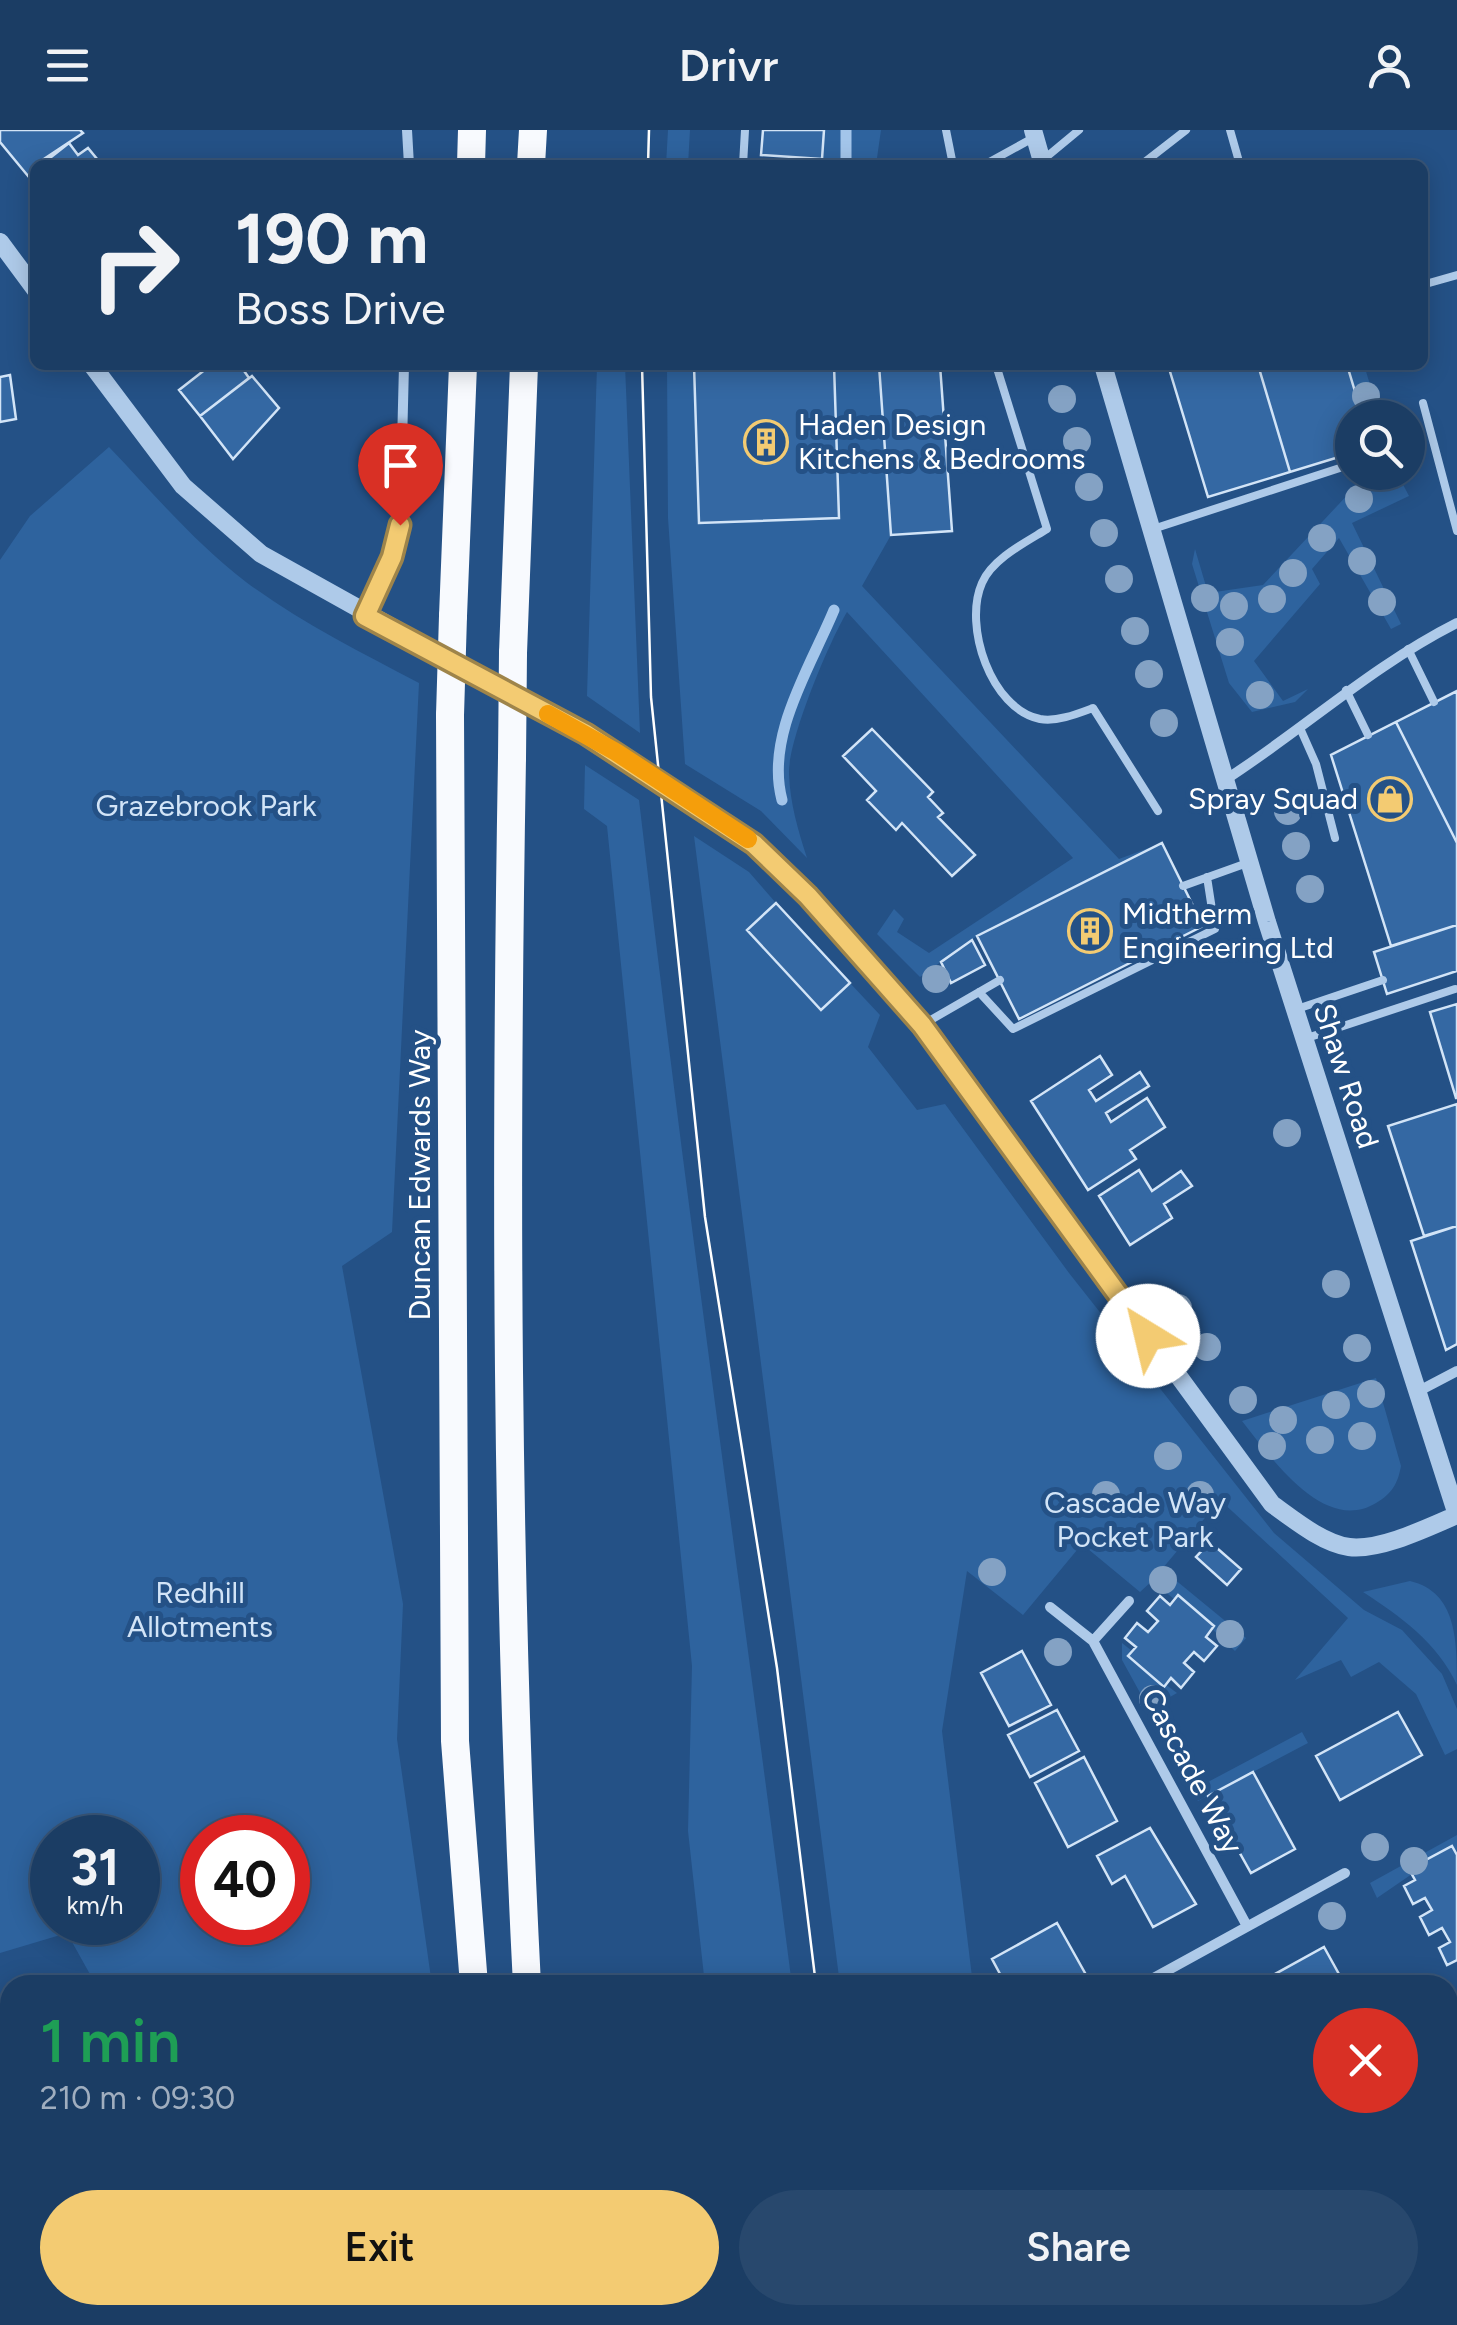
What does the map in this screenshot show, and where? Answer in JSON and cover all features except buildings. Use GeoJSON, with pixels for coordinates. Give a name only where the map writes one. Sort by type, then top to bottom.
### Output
{"type":"FeatureCollection","features":[{"type":"Feature","properties":{"kind":"highway"},"geometry":{"type":"LineString","coordinates":[[471,160],[472,130]]}},
{"type":"Feature","properties":{"kind":"highway"},"geometry":{"type":"LineString","coordinates":[[532,160],[533,130]]}},
{"type":"Feature","properties":{"kind":"highway","name":"Duncan Edwards Way"},"geometry":{"type":"LineString","coordinates":[[463,370],[450,714],[455,1741],[473,1975]]}},
{"type":"Feature","properties":{"kind":"highway"},"geometry":{"type":"LineString","coordinates":[[524,370],[513,652],[505,1201],[514,1727],[526,1975]]}},
{"type":"Feature","properties":{"kind":"street"},"geometry":{"type":"LineString","coordinates":[[407,130],[409,160]]}},
{"type":"Feature","properties":{"kind":"street"},"geometry":{"type":"LineString","coordinates":[[1034,133],[1042,160]]}},
{"type":"Feature","properties":{"kind":"street"},"geometry":{"type":"LineString","coordinates":[[0,243],[30,282]]}},
{"type":"Feature","properties":{"kind":"street"},"geometry":{"type":"LineString","coordinates":[[96,370],[183,486],[262,554],[365,616],[616,752],[754,844],[808,896],[922,1025],[1272,1504],[1303,1527],[1350,1547],[1403,1538],[1457,1515]]}},
{"type":"Feature","properties":{"kind":"street"},"geometry":{"type":"LineString","coordinates":[[365,616],[392,557],[400,525],[404,370]]}},
{"type":"Feature","properties":{"kind":"street","name":"Shaw Road"},"geometry":{"type":"LineString","coordinates":[[1104,370],[1250,862],[1457,1515]]}},
{"type":"Feature","properties":{"kind":"street"},"geometry":{"type":"LineString","coordinates":[[1225,780],[1300,728],[1346,690],[1408,649],[1457,623]]}},
{"type":"Feature","properties":{"kind":"street"},"geometry":{"type":"LineString","coordinates":[[1417,1392],[1457,1371]]}},
{"type":"Feature","properties":{"kind":"street"},"geometry":{"type":"LineString","coordinates":[[1093,1641],[1128,1601]]}},
{"type":"Feature","properties":{"kind":"street","name":"Cascade Way"},"geometry":{"type":"LineString","coordinates":[[1050,1607],[1093,1641],[1247,1926]]}},
{"type":"Feature","properties":{"kind":"street"},"geometry":{"type":"LineString","coordinates":[[1159,1975],[1345,1873]]}},
{"type":"Feature","properties":{"kind":"lane"},"geometry":{"type":"LineString","coordinates":[[743,160],[745,130]]}},
{"type":"Feature","properties":{"kind":"lane"},"geometry":{"type":"LineString","coordinates":[[946,130],[952,160]]}},
{"type":"Feature","properties":{"kind":"lane"},"geometry":{"type":"LineString","coordinates":[[1046,160],[1078,130]]}},
{"type":"Feature","properties":{"kind":"lane"},"geometry":{"type":"LineString","coordinates":[[1155,160],[1186,130]]}},
{"type":"Feature","properties":{"kind":"lane"},"geometry":{"type":"LineString","coordinates":[[1230,130],[1239,160]]}},
{"type":"Feature","properties":{"kind":"lane"},"geometry":{"type":"LineString","coordinates":[[992,160],[1034,133]]}},
{"type":"Feature","properties":{"kind":"lane"},"geometry":{"type":"LineString","coordinates":[[1428,283],[1457,275]]}},
{"type":"Feature","properties":{"kind":"lane"},"geometry":{"type":"LineString","coordinates":[[998,370],[1047,529],[1008,554],[982,583],[977,633],[988,673],[1006,702],[1040,719],[1071,716],[1093,708],[1158,811]]}},
{"type":"Feature","properties":{"kind":"lane"},"geometry":{"type":"LineString","coordinates":[[1425,411],[1457,531]]}},
{"type":"Feature","properties":{"kind":"lane"},"geometry":{"type":"LineString","coordinates":[[1332,459],[1335,466]]}},
{"type":"Feature","properties":{"kind":"lane"},"geometry":{"type":"LineString","coordinates":[[1152,529],[1335,469]]}},
{"type":"Feature","properties":{"kind":"lane"},"geometry":{"type":"LineString","coordinates":[[1252,484],[1256,496]]}},
{"type":"Feature","properties":{"kind":"lane"},"geometry":{"type":"LineString","coordinates":[[1408,649],[1434,702]]}},
{"type":"Feature","properties":{"kind":"lane"},"geometry":{"type":"LineString","coordinates":[[1346,690],[1368,735]]}},
{"type":"Feature","properties":{"kind":"lane"},"geometry":{"type":"LineString","coordinates":[[1300,728],[1316,764],[1336,838]]}},
{"type":"Feature","properties":{"kind":"lane"},"geometry":{"type":"LineString","coordinates":[[1183,886],[1250,862]]}},
{"type":"Feature","properties":{"kind":"lane"},"geometry":{"type":"LineString","coordinates":[[979,992],[1014,1029],[1215,930],[1207,877]]}},
{"type":"Feature","properties":{"kind":"lane"},"geometry":{"type":"LineString","coordinates":[[922,1025],[1000,980]]}},
{"type":"Feature","properties":{"kind":"lane"},"geometry":{"type":"LineString","coordinates":[[1296,1009],[1383,980]]}},
{"type":"Feature","properties":{"kind":"lane"},"geometry":{"type":"LineString","coordinates":[[1305,1039],[1455,989]]}},
{"type":"Feature","properties":{"kind":"green space"},"geometry":{"type":"Polygon","coordinates":[[[668,130],[690,130],[688,160],[666,160],[668,130]]]}},
{"type":"Feature","properties":{"kind":"green space"},"geometry":{"type":"Polygon","coordinates":[[[824,130],[881,130],[877,160],[822,160],[824,130]]]}},
{"type":"Feature","properties":{"kind":"green space"},"geometry":{"type":"Polygon","coordinates":[[[597,370],[625,370],[640,733],[587,696],[597,370]]]}},
{"type":"Feature","properties":{"kind":"green space"},"geometry":{"type":"Polygon","coordinates":[[[667,370],[694,370],[699,523],[839,518],[834,370],[879,370],[891,535],[862,586],[1119,859],[1162,843],[977,936],[920,977],[877,934],[894,909],[904,919],[897,932],[929,953],[1073,858],[847,612],[811,692],[790,759],[791,795],[807,858],[761,811],[685,764],[668,518],[667,370]]]}},
{"type":"Feature","properties":{"kind":"green space"},"geometry":{"type":"Polygon","coordinates":[[[1349,370],[1366,370],[1375,400],[1358,400],[1349,370]]]}},
{"type":"Feature","properties":{"kind":"green space"},"geometry":{"type":"Polygon","coordinates":[[[109,447],[192,534],[246,582],[309,623],[419,683],[392,1232],[342,1266],[403,1604],[397,1739],[431,1975],[90,1975],[74,1945],[160,1945],[160,1815],[30,1815],[30,1944],[0,1953],[0,560],[30,516],[109,447]]]}},
{"type":"Feature","properties":{"kind":"green space"},"geometry":{"type":"Polygon","coordinates":[[[1352,490],[1406,490],[1409,496],[1352,523],[1401,624],[1391,629],[1339,538],[1312,569],[1320,584],[1254,661],[1283,701],[1308,689],[1295,702],[1252,712],[1229,683],[1192,564],[1195,549],[1208,593],[1263,585],[1352,490]]]}},
{"type":"Feature","properties":{"kind":"green space"},"geometry":{"type":"Polygon","coordinates":[[[585,765],[639,800],[791,1975],[704,1975],[688,1831],[692,1666],[607,826],[584,809],[585,765]]]}},
{"type":"Feature","properties":{"kind":"green space","name":"Cascade Way Pocket Park"},"geometry":{"type":"Polygon","coordinates":[[[694,836],[749,872],[776,903],[747,931],[820,1010],[850,983],[880,1015],[868,1047],[917,1110],[945,1104],[1069,1273],[1274,1533],[1364,1610],[1402,1630],[1442,1674],[1457,1709],[1457,1749],[1445,1755],[1416,1694],[1379,1662],[1351,1677],[1341,1660],[1295,1680],[1348,1618],[1220,1500],[1162,1569],[1246,1638],[1235,1651],[1178,1596],[1174,1599],[1152,1581],[1140,1592],[1082,1544],[1023,1615],[967,1571],[942,1731],[972,1975],[839,1975],[694,836]]]}},
{"type":"Feature","properties":{"kind":"green space"},"geometry":{"type":"Polygon","coordinates":[[[1376,1378],[1401,1466],[1396,1483],[1386,1496],[1356,1510],[1337,1509],[1300,1487],[1242,1421],[1376,1378]]]}},
{"type":"Feature","properties":{"kind":"green space"},"geometry":{"type":"Polygon","coordinates":[[[1410,1581],[1426,1587],[1446,1607],[1455,1636],[1457,1685],[1429,1643],[1363,1592],[1410,1581]]]}},
{"type":"Feature","properties":{"kind":"green space"},"geometry":{"type":"Polygon","coordinates":[[[1122,1643],[1132,1651],[1129,1657],[1177,1693],[1149,1709],[1122,1660],[1122,1643]]]}},
{"type":"Feature","properties":{"kind":"green space"},"geometry":{"type":"Polygon","coordinates":[[[1302,1732],[1308,1743],[1198,1801],[1191,1791],[1302,1732]]]}},
{"type":"Feature","properties":{"kind":"green space"},"geometry":{"type":"Polygon","coordinates":[[[1457,1835],[1457,1851],[1451,1846],[1410,1869],[1412,1874],[1377,1898],[1370,1883],[1457,1835]]]}},
{"type":"Feature","properties":{"kind":"waterway"},"geometry":{"type":"LineString","coordinates":[[846,130],[846,160]]}},
{"type":"Feature","properties":{"kind":"waterway"},"geometry":{"type":"LineString","coordinates":[[782,800],[778,776],[785,727],[834,610]]}},
{"type":"Feature","properties":{"kind":"tram line"},"geometry":{"type":"LineString","coordinates":[[648,160],[649,130]]}},
{"type":"Feature","properties":{"kind":"tram line"},"geometry":{"type":"LineString","coordinates":[[642,370],[651,697],[705,1217],[777,1668],[815,1975]]}},
{"type":"Feature","properties":{"kind":"slow traffic"},"geometry":{"type":"LineString","coordinates":[[548,714],[616,752],[748,839]]}},
{"type":"Feature","properties":{"kind":"place","name":"Haden Design Kitchens & Bedrooms"},"geometry":{"type":"Point","coordinates":[766,442]}},
{"type":"Feature","properties":{"kind":"place","name":"Spray Squad"},"geometry":{"type":"Point","coordinates":[1390,799]}},
{"type":"Feature","properties":{"kind":"place","name":"Midtherm Engineering Ltd"},"geometry":{"type":"Point","coordinates":[1090,931]}},
{"type":"Feature","properties":{"kind":"route"},"geometry":{"type":"LineString","coordinates":[[400,525],[392,557],[365,616],[586,734],[754,844],[808,896],[922,1025],[1148,1336]]}},
{"type":"Feature","properties":{"kind":"park label","name":"Grazebrook Park"},"geometry":{"type":"Point","coordinates":[206,806]}},
{"type":"Feature","properties":{"kind":"park label","name":"Redhill Allotments"},"geometry":{"type":"Point","coordinates":[200,1610]}}]}
